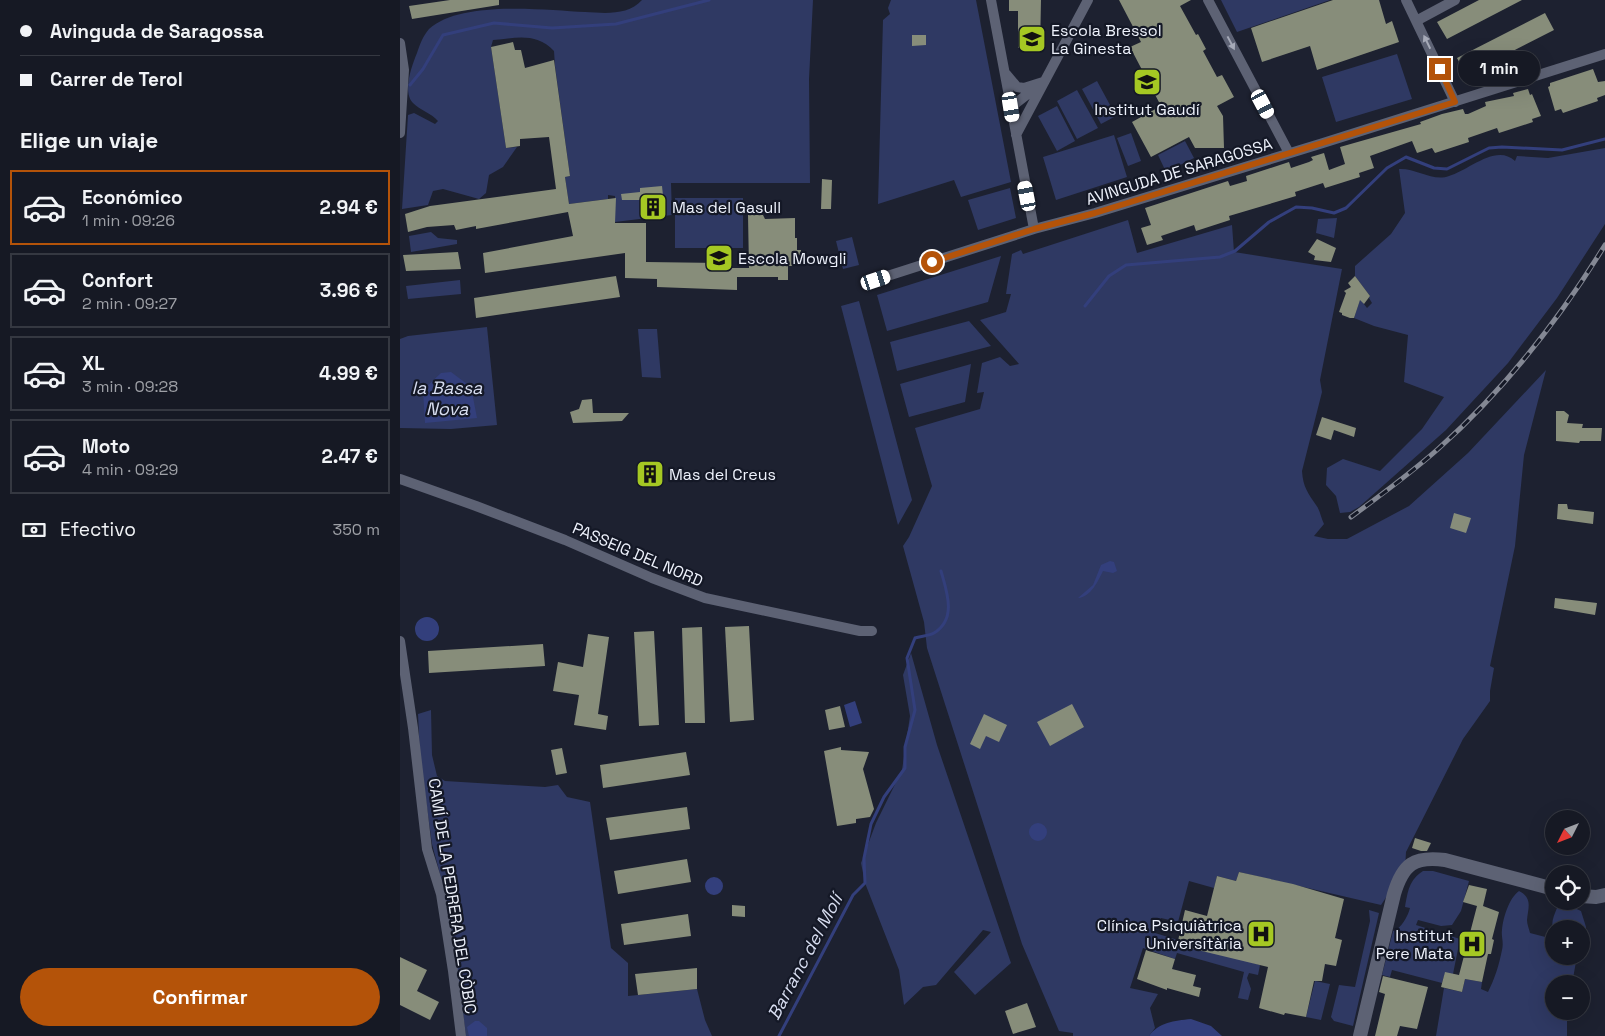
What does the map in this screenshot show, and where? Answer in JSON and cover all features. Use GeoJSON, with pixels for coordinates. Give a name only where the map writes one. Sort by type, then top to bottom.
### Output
{"type":"FeatureCollection","features":[{"type":"Feature","properties":{"kind":"street"},"geometry":{"type":"LineString","coordinates":[[990,0],[1034,229]]}},
{"type":"Feature","properties":{"kind":"street"},"geometry":{"type":"LineString","coordinates":[[1016,135],[1088,0]]}},
{"type":"Feature","properties":{"kind":"street"},"geometry":{"type":"LineString","coordinates":[[1208,0],[1289,153]]}},
{"type":"Feature","properties":{"kind":"street"},"geometry":{"type":"LineString","coordinates":[[1406,0],[1455,102]]}},
{"type":"Feature","properties":{"kind":"street"},"geometry":{"type":"LineString","coordinates":[[1416,21],[1455,0]]}},
{"type":"Feature","properties":{"kind":"street"},"geometry":{"type":"LineString","coordinates":[[400,43],[404,70],[400,133]]}},
{"type":"Feature","properties":{"kind":"street","name":"AVINGUDA DE SARAGOSSA"},"geometry":{"type":"LineString","coordinates":[[876,280],[1034,229],[1095,213],[1605,54]]}},
{"type":"Feature","properties":{"kind":"street"},"geometry":{"type":"LineString","coordinates":[[1004,71],[1017,87],[1024,88],[1044,82]]}},
{"type":"Feature","properties":{"kind":"street"},"geometry":{"type":"LineString","coordinates":[[1011,107],[1044,82]]}},
{"type":"Feature","properties":{"kind":"street"},"geometry":{"type":"LineString","coordinates":[[1011,107],[1020,112],[1032,104]]}},
{"type":"Feature","properties":{"kind":"street","name":"PASSEIG DEL NORD"},"geometry":{"type":"LineString","coordinates":[[400,479],[565,540],[652,578],[705,598],[872,631]]}},
{"type":"Feature","properties":{"kind":"street","name":"CAMÍ DE LA PEDRERA DEL CÒBIC"},"geometry":{"type":"LineString","coordinates":[[400,642],[428,849],[441,894],[461,1036]]}},
{"type":"Feature","properties":{"kind":"street"},"geometry":{"type":"LineString","coordinates":[[1360,1036],[1394,894],[1400,876],[1411,864],[1430,858],[1445,860],[1545,887]]}},
{"type":"Feature","properties":{"kind":"street"},"geometry":{"type":"LineString","coordinates":[[1590,897],[1605,895]]}},
{"type":"Feature","properties":{"kind":"shaded area"},"geometry":{"type":"Polygon","coordinates":[[[642,0],[813,0],[809,79],[810,183],[671,183],[672,215],[615,222],[615,196],[608,195],[608,199],[569,204],[565,177],[570,176],[554,51],[540,41],[518,38],[493,40],[491,47],[506,148],[517,147],[503,167],[489,175],[486,193],[479,199],[443,189],[433,191],[428,205],[402,209],[408,115],[414,113],[435,124],[438,121],[413,103],[408,92],[413,64],[422,40],[429,29],[443,20],[482,10],[526,9],[600,13],[630,9],[642,0]]]}},
{"type":"Feature","properties":{"kind":"shaded area"},"geometry":{"type":"Polygon","coordinates":[[[891,0],[976,0],[1011,182],[961,197],[954,180],[878,204],[883,20],[890,14],[888,8],[891,0]]]}},
{"type":"Feature","properties":{"kind":"shaded area"},"geometry":{"type":"Polygon","coordinates":[[[1221,0],[1330,0],[1237,32],[1221,0]]]}},
{"type":"Feature","properties":{"kind":"shaded area"},"geometry":{"type":"Polygon","coordinates":[[[1397,54],[1412,99],[1336,122],[1322,77],[1397,54]]]}},
{"type":"Feature","properties":{"kind":"shaded area"},"geometry":{"type":"Polygon","coordinates":[[[1097,81],[1116,116],[1101,124],[1082,89],[1097,81]]]}},
{"type":"Feature","properties":{"kind":"shaded area"},"geometry":{"type":"Polygon","coordinates":[[[1077,90],[1098,128],[1077,139],[1057,101],[1077,90]]]}},
{"type":"Feature","properties":{"kind":"shaded area"},"geometry":{"type":"Polygon","coordinates":[[[1057,106],[1075,141],[1057,151],[1038,116],[1057,106]]]}},
{"type":"Feature","properties":{"kind":"shaded area"},"geometry":{"type":"Polygon","coordinates":[[[1131,133],[1141,161],[1128,166],[1117,138],[1131,133]]]}},
{"type":"Feature","properties":{"kind":"shaded area"},"geometry":{"type":"Polygon","coordinates":[[[1114,135],[1127,177],[1056,200],[1043,157],[1114,135]]]}},
{"type":"Feature","properties":{"kind":"shaded area"},"geometry":{"type":"Polygon","coordinates":[[[1185,141],[1194,158],[1166,172],[1158,155],[1185,141]]]}},
{"type":"Feature","properties":{"kind":"shaded area"},"geometry":{"type":"Polygon","coordinates":[[[1605,148],[1605,224],[1557,298],[1508,363],[1446,430],[1359,507],[1350,512],[1340,513],[1336,496],[1326,485],[1327,468],[1343,459],[1380,471],[1422,429],[1444,397],[1404,382],[1408,335],[1374,326],[1354,318],[1360,299],[1367,308],[1372,303],[1369,298],[1370,296],[1355,276],[1355,266],[1391,234],[1405,213],[1399,169],[1443,177],[1457,173],[1482,160],[1499,155],[1507,156],[1515,161],[1517,156],[1548,158],[1605,148]]]}},
{"type":"Feature","properties":{"kind":"shaded area"},"geometry":{"type":"Polygon","coordinates":[[[1010,188],[1016,218],[978,230],[968,200],[1010,188]]]}},
{"type":"Feature","properties":{"kind":"shaded area"},"geometry":{"type":"Polygon","coordinates":[[[675,198],[743,198],[743,248],[675,248],[675,198]]]}},
{"type":"Feature","properties":{"kind":"shaded area"},"geometry":{"type":"Polygon","coordinates":[[[1337,218],[1334,238],[1316,233],[1318,219],[1337,218]]]}},
{"type":"Feature","properties":{"kind":"shaded area"},"geometry":{"type":"Polygon","coordinates":[[[1128,220],[1137,253],[1232,225],[1234,252],[1342,269],[1320,380],[1322,392],[1302,471],[1305,486],[1319,509],[1324,524],[1314,536],[1328,539],[1347,539],[1409,506],[1468,453],[1546,370],[1524,455],[1515,546],[1490,666],[1494,668],[1490,701],[1463,739],[1406,852],[1405,869],[1381,905],[1239,872],[1236,881],[1217,876],[1214,888],[1189,881],[1178,922],[1161,918],[1155,933],[1260,965],[1258,975],[1249,973],[1247,978],[1251,989],[1248,1000],[1238,998],[1244,972],[1177,953],[1175,959],[1143,948],[1130,988],[1158,994],[1150,1008],[1155,1028],[1149,1036],[1073,1036],[1073,1033],[1059,1031],[1022,944],[927,648],[924,622],[903,546],[932,486],[915,428],[980,409],[984,392],[977,393],[982,363],[1000,357],[1010,366],[1019,364],[980,320],[1006,312],[1011,294],[1006,294],[1012,254],[1021,250],[1023,254],[1128,220]]]}},
{"type":"Feature","properties":{"kind":"shaded area"},"geometry":{"type":"Polygon","coordinates":[[[431,232],[438,238],[457,240],[457,244],[411,252],[409,236],[431,232]]]}},
{"type":"Feature","properties":{"kind":"shaded area"},"geometry":{"type":"Polygon","coordinates":[[[852,237],[859,265],[843,269],[836,241],[852,237]]]}},
{"type":"Feature","properties":{"kind":"shaded area"},"geometry":{"type":"Polygon","coordinates":[[[1001,256],[988,302],[887,331],[877,295],[1001,256]]]}},
{"type":"Feature","properties":{"kind":"shaded area"},"geometry":{"type":"Polygon","coordinates":[[[460,280],[461,294],[408,299],[406,286],[460,280]]]}},
{"type":"Feature","properties":{"kind":"shaded area"},"geometry":{"type":"Polygon","coordinates":[[[859,301],[912,500],[898,525],[841,306],[859,301]]]}},
{"type":"Feature","properties":{"kind":"shaded area"},"geometry":{"type":"Polygon","coordinates":[[[969,321],[991,346],[897,371],[890,342],[969,321]]]}},
{"type":"Feature","properties":{"kind":"shaded area"},"geometry":{"type":"Polygon","coordinates":[[[487,327],[497,425],[451,429],[400,428],[400,339],[408,336],[487,327]]]}},
{"type":"Feature","properties":{"kind":"shaded area"},"geometry":{"type":"Polygon","coordinates":[[[638,329],[657,329],[661,378],[642,377],[638,329]]]}},
{"type":"Feature","properties":{"kind":"shaded area"},"geometry":{"type":"Polygon","coordinates":[[[971,364],[965,402],[909,417],[900,384],[971,364]]]}},
{"type":"Feature","properties":{"kind":"shaded area"},"geometry":{"type":"Polygon","coordinates":[[[911,653],[937,745],[1011,963],[975,995],[954,972],[991,932],[983,930],[936,985],[923,987],[904,1005],[899,970],[865,883],[861,863],[876,823],[902,770],[910,716],[903,675],[911,653]]]}},
{"type":"Feature","properties":{"kind":"shaded area"},"geometry":{"type":"Polygon","coordinates":[[[431,710],[432,755],[437,776],[445,781],[545,787],[558,785],[567,797],[590,802],[611,948],[628,963],[628,996],[697,989],[705,1020],[712,1036],[466,1036],[449,908],[432,844],[420,757],[418,714],[431,710]]]}},
{"type":"Feature","properties":{"kind":"shaded area"},"geometry":{"type":"Polygon","coordinates":[[[1423,871],[1433,871],[1469,881],[1461,911],[1452,925],[1441,926],[1418,920],[1416,925],[1460,939],[1453,974],[1445,973],[1442,983],[1392,970],[1390,977],[1382,975],[1393,931],[1401,925],[1410,908],[1405,907],[1410,886],[1418,874],[1423,871]]]}},
{"type":"Feature","properties":{"kind":"shaded area"},"geometry":{"type":"Polygon","coordinates":[[[1519,891],[1528,900],[1527,922],[1530,933],[1545,937],[1545,965],[1575,965],[1574,975],[1545,975],[1545,1020],[1567,1020],[1567,1036],[1436,1036],[1444,988],[1462,992],[1465,979],[1482,982],[1481,989],[1488,992],[1501,956],[1505,914],[1515,894],[1519,891]]]}},
{"type":"Feature","properties":{"kind":"shaded area"},"geometry":{"type":"Polygon","coordinates":[[[1369,910],[1379,913],[1353,1026],[1334,1021],[1331,1017],[1339,985],[1355,987],[1370,921],[1369,910]]]}},
{"type":"Feature","properties":{"kind":"shaded area"},"geometry":{"type":"Polygon","coordinates":[[[1556,910],[1579,910],[1581,911],[1584,920],[1553,920],[1556,910]]]}},
{"type":"Feature","properties":{"kind":"shaded area"},"geometry":{"type":"Polygon","coordinates":[[[1315,981],[1330,984],[1321,1020],[1306,1017],[1315,981]]]}},
{"type":"Feature","properties":{"kind":"water","name":"la Bassa Nova"},"geometry":{"type":"Polygon","coordinates":[[[451,372],[471,387],[477,418],[425,423],[423,390],[441,373],[451,372]]]}},
{"type":"Feature","properties":{"kind":"water"},"geometry":{"type":"Polygon","coordinates":[[[1110,561],[1114,562],[1117,571],[1113,573],[1103,571],[1090,592],[1078,598],[1093,585],[1101,565],[1110,561]]]}},
{"type":"Feature","properties":{"kind":"water"},"geometry":{"type":"Polygon","coordinates":[[[427,617],[436,620],[439,629],[436,638],[427,641],[418,638],[415,629],[418,620],[427,617]]]}},
{"type":"Feature","properties":{"kind":"water"},"geometry":{"type":"Polygon","coordinates":[[[855,701],[862,723],[850,727],[844,705],[855,701]]]}},
{"type":"Feature","properties":{"kind":"water"},"geometry":{"type":"Polygon","coordinates":[[[1034,823],[1042,823],[1047,828],[1045,839],[1034,841],[1029,836],[1029,828],[1034,823]]]}},
{"type":"Feature","properties":{"kind":"water"},"geometry":{"type":"Polygon","coordinates":[[[710,877],[718,877],[723,882],[721,893],[710,895],[705,890],[705,882],[710,877]]]}},
{"type":"Feature","properties":{"kind":"water"},"geometry":{"type":"Polygon","coordinates":[[[1191,1019],[1211,1026],[1222,1036],[1149,1036],[1162,1025],[1191,1019]]]}},
{"type":"Feature","properties":{"kind":"water"},"geometry":{"type":"Polygon","coordinates":[[[475,1021],[479,1021],[487,1028],[487,1036],[469,1036],[467,1027],[475,1021]]]}},
{"type":"Feature","properties":{"kind":"building"},"geometry":{"type":"Polygon","coordinates":[[[450,0],[499,0],[499,5],[412,19],[409,6],[450,0]]]}},
{"type":"Feature","properties":{"kind":"building"},"geometry":{"type":"Polygon","coordinates":[[[1009,0],[1041,0],[1040,49],[1018,48],[1018,11],[1009,11],[1009,0]]]}},
{"type":"Feature","properties":{"kind":"building"},"geometry":{"type":"Polygon","coordinates":[[[1119,0],[1191,0],[1180,6],[1206,49],[1203,51],[1217,77],[1222,75],[1234,97],[1217,106],[1223,116],[1224,148],[1195,148],[1189,137],[1151,157],[1132,122],[1161,106],[1130,47],[1141,42],[1119,0]]]}},
{"type":"Feature","properties":{"kind":"building"},"geometry":{"type":"Polygon","coordinates":[[[1333,0],[1379,0],[1386,24],[1392,21],[1399,42],[1317,70],[1310,46],[1262,62],[1251,28],[1333,0]]]}},
{"type":"Feature","properties":{"kind":"building"},"geometry":{"type":"Polygon","coordinates":[[[1479,0],[1522,0],[1447,39],[1437,22],[1479,0]]]}},
{"type":"Feature","properties":{"kind":"building"},"geometry":{"type":"Polygon","coordinates":[[[1545,13],[1554,30],[1466,75],[1457,58],[1545,13]]]}},
{"type":"Feature","properties":{"kind":"building"},"geometry":{"type":"Polygon","coordinates":[[[912,35],[926,35],[926,45],[912,46],[912,35]]]}},
{"type":"Feature","properties":{"kind":"building"},"geometry":{"type":"Polygon","coordinates":[[[513,42],[515,50],[521,50],[525,68],[554,60],[570,176],[565,177],[569,204],[616,198],[615,223],[646,223],[646,262],[720,263],[720,268],[749,268],[748,215],[763,215],[765,219],[795,218],[795,238],[797,238],[797,250],[801,250],[801,266],[788,266],[788,280],[778,280],[778,277],[737,277],[737,290],[657,287],[657,279],[625,278],[625,253],[485,273],[483,253],[573,236],[568,212],[476,229],[476,226],[456,230],[454,225],[427,227],[408,232],[405,214],[430,206],[556,189],[549,137],[520,139],[520,146],[506,148],[491,47],[513,42]]]}},
{"type":"Feature","properties":{"kind":"building"},"geometry":{"type":"Polygon","coordinates":[[[1593,69],[1598,82],[1605,81],[1605,95],[1597,98],[1598,101],[1563,113],[1561,109],[1555,111],[1548,87],[1550,83],[1593,69]]]}},
{"type":"Feature","properties":{"kind":"building"},"geometry":{"type":"Polygon","coordinates":[[[1528,89],[1541,116],[1532,119],[1533,122],[1499,133],[1497,128],[1468,138],[1469,142],[1435,153],[1432,148],[1417,153],[1412,141],[1370,156],[1374,168],[1359,173],[1360,177],[1325,188],[1323,183],[1295,192],[1296,196],[1229,216],[1230,220],[1196,231],[1194,225],[1161,236],[1163,240],[1147,245],[1141,228],[1151,225],[1145,208],[1228,181],[1230,186],[1247,181],[1246,176],[1289,162],[1291,168],[1309,162],[1313,160],[1311,157],[1324,153],[1329,170],[1345,164],[1340,147],[1421,124],[1420,122],[1442,114],[1463,109],[1465,114],[1468,114],[1486,106],[1485,102],[1514,96],[1513,93],[1528,89]]]}},
{"type":"Feature","properties":{"kind":"building"},"geometry":{"type":"Polygon","coordinates":[[[822,179],[832,180],[831,209],[821,209],[822,179]]]}},
{"type":"Feature","properties":{"kind":"building","name":"Mas del Gasull"},"geometry":{"type":"Polygon","coordinates":[[[662,186],[665,214],[641,216],[641,200],[622,200],[621,194],[640,192],[640,188],[662,186]]]}},
{"type":"Feature","properties":{"kind":"building"},"geometry":{"type":"Polygon","coordinates":[[[1317,239],[1336,248],[1331,262],[1314,260],[1315,256],[1308,252],[1317,239]]]}},
{"type":"Feature","properties":{"kind":"building"},"geometry":{"type":"Polygon","coordinates":[[[458,252],[461,269],[406,271],[403,255],[458,252]]]}},
{"type":"Feature","properties":{"kind":"building"},"geometry":{"type":"Polygon","coordinates":[[[616,276],[620,297],[476,318],[474,298],[616,276]]]}},
{"type":"Feature","properties":{"kind":"building"},"geometry":{"type":"Polygon","coordinates":[[[1355,276],[1370,296],[1364,304],[1360,300],[1354,318],[1350,318],[1339,312],[1346,293],[1344,291],[1351,287],[1348,283],[1355,276]]]}},
{"type":"Feature","properties":{"kind":"building"},"geometry":{"type":"Polygon","coordinates":[[[592,399],[593,413],[629,413],[622,421],[573,423],[570,412],[579,409],[582,400],[592,399]]]}},
{"type":"Feature","properties":{"kind":"building"},"geometry":{"type":"Polygon","coordinates":[[[1556,411],[1564,411],[1569,415],[1567,423],[1583,424],[1582,428],[1602,428],[1601,441],[1580,441],[1579,443],[1556,441],[1556,411]]]}},
{"type":"Feature","properties":{"kind":"building"},"geometry":{"type":"Polygon","coordinates":[[[1322,417],[1356,428],[1354,437],[1334,430],[1331,440],[1316,435],[1322,417]]]}},
{"type":"Feature","properties":{"kind":"building","name":"Mas del Creus"},"geometry":{"type":"Polygon","coordinates":[[[639,464],[660,464],[660,484],[640,485],[639,464]]]}},
{"type":"Feature","properties":{"kind":"building"},"geometry":{"type":"Polygon","coordinates":[[[1558,504],[1567,504],[1568,509],[1594,512],[1593,524],[1557,519],[1558,504]]]}},
{"type":"Feature","properties":{"kind":"building"},"geometry":{"type":"Polygon","coordinates":[[[1454,513],[1471,518],[1466,533],[1450,528],[1454,513]]]}},
{"type":"Feature","properties":{"kind":"building"},"geometry":{"type":"Polygon","coordinates":[[[1555,598],[1597,603],[1595,615],[1554,608],[1555,598]]]}},
{"type":"Feature","properties":{"kind":"building"},"geometry":{"type":"Polygon","coordinates":[[[749,626],[754,720],[730,722],[725,627],[749,626]]]}},
{"type":"Feature","properties":{"kind":"building"},"geometry":{"type":"Polygon","coordinates":[[[702,627],[705,723],[685,723],[682,628],[702,627]]]}},
{"type":"Feature","properties":{"kind":"building"},"geometry":{"type":"Polygon","coordinates":[[[654,631],[659,725],[639,726],[634,632],[654,631]]]}},
{"type":"Feature","properties":{"kind":"building"},"geometry":{"type":"Polygon","coordinates":[[[588,634],[609,637],[598,714],[608,716],[606,730],[574,725],[579,695],[553,691],[558,662],[583,667],[588,634]]]}},
{"type":"Feature","properties":{"kind":"building"},"geometry":{"type":"Polygon","coordinates":[[[543,644],[545,666],[429,673],[428,651],[543,644]]]}},
{"type":"Feature","properties":{"kind":"building"},"geometry":{"type":"Polygon","coordinates":[[[1072,704],[1084,727],[1050,746],[1037,722],[1072,704]]]}},
{"type":"Feature","properties":{"kind":"building"},"geometry":{"type":"Polygon","coordinates":[[[840,706],[845,727],[829,730],[825,710],[840,706]]]}},
{"type":"Feature","properties":{"kind":"building"},"geometry":{"type":"Polygon","coordinates":[[[984,714],[1007,725],[999,742],[986,736],[980,749],[970,744],[984,714]]]}},
{"type":"Feature","properties":{"kind":"building"},"geometry":{"type":"Polygon","coordinates":[[[841,747],[841,750],[869,752],[863,769],[874,809],[870,817],[856,819],[856,823],[837,826],[824,751],[841,747]]]}},
{"type":"Feature","properties":{"kind":"building"},"geometry":{"type":"Polygon","coordinates":[[[562,748],[567,773],[556,775],[551,750],[562,748]]]}},
{"type":"Feature","properties":{"kind":"building"},"geometry":{"type":"Polygon","coordinates":[[[686,752],[690,775],[603,788],[600,765],[686,752]]]}},
{"type":"Feature","properties":{"kind":"building"},"geometry":{"type":"Polygon","coordinates":[[[687,807],[690,829],[610,840],[606,818],[687,807]]]}},
{"type":"Feature","properties":{"kind":"building"},"geometry":{"type":"Polygon","coordinates":[[[1415,838],[1431,843],[1427,851],[1412,848],[1415,838]]]}},
{"type":"Feature","properties":{"kind":"building"},"geometry":{"type":"Polygon","coordinates":[[[687,859],[691,882],[618,894],[614,871],[687,859]]]}},
{"type":"Feature","properties":{"kind":"building"},"geometry":{"type":"Polygon","coordinates":[[[1239,872],[1293,884],[1344,899],[1335,938],[1342,940],[1336,966],[1325,964],[1322,981],[1314,981],[1306,1017],[1285,1013],[1284,1015],[1259,1008],[1268,967],[1177,945],[1185,910],[1207,916],[1217,876],[1236,881],[1239,872]]]}},
{"type":"Feature","properties":{"kind":"building"},"geometry":{"type":"Polygon","coordinates":[[[1469,885],[1487,889],[1483,906],[1499,912],[1492,939],[1494,940],[1491,954],[1488,954],[1482,982],[1465,979],[1462,992],[1441,987],[1445,972],[1459,975],[1477,906],[1463,902],[1469,885]]]}},
{"type":"Feature","properties":{"kind":"building"},"geometry":{"type":"Polygon","coordinates":[[[732,905],[745,906],[745,917],[732,916],[732,905]]]}},
{"type":"Feature","properties":{"kind":"building"},"geometry":{"type":"Polygon","coordinates":[[[688,914],[691,936],[624,945],[621,924],[688,914]]]}},
{"type":"Feature","properties":{"kind":"building"},"geometry":{"type":"Polygon","coordinates":[[[1146,950],[1175,959],[1172,969],[1196,975],[1193,986],[1201,988],[1199,997],[1167,988],[1167,990],[1137,979],[1146,950]]]}},
{"type":"Feature","properties":{"kind":"building"},"geometry":{"type":"Polygon","coordinates":[[[400,957],[427,970],[417,991],[439,1002],[430,1020],[400,1005],[400,957]]]}},
{"type":"Feature","properties":{"kind":"building"},"geometry":{"type":"Polygon","coordinates":[[[697,968],[697,989],[638,995],[635,974],[697,968]]]}},
{"type":"Feature","properties":{"kind":"building"},"geometry":{"type":"Polygon","coordinates":[[[1383,976],[1428,987],[1417,1029],[1400,1026],[1397,1036],[1375,1036],[1385,994],[1379,992],[1383,976]]]}},
{"type":"Feature","properties":{"kind":"building"},"geometry":{"type":"Polygon","coordinates":[[[1027,1003],[1036,1027],[1013,1034],[1005,1011],[1027,1003]]]}},
{"type":"Feature","properties":{"kind":"waterway"},"geometry":{"type":"LineString","coordinates":[[410,85],[423,69],[443,35],[494,23],[552,28],[616,24],[709,0]]}},
{"type":"Feature","properties":{"kind":"waterway","name":"Barranc del Molí"},"geometry":{"type":"LineString","coordinates":[[1085,306],[1109,276],[1126,265],[1220,257],[1235,251],[1269,222],[1296,207],[1312,208],[1334,213],[1346,208],[1387,168],[1406,157],[1434,168],[1447,169],[1489,148],[1562,150],[1605,139]]}},
{"type":"Feature","properties":{"kind":"waterway","name":"Barranc del Molí"},"geometry":{"type":"LineString","coordinates":[[779,1036],[853,895],[865,883],[864,858],[871,824],[884,797],[905,768],[905,747],[915,710],[907,658],[915,638],[934,633],[946,620],[948,613],[946,588],[941,571]]}},
{"type":"Feature","properties":{"kind":"railway"},"geometry":{"type":"LineString","coordinates":[[1351,517],[1428,458],[1485,403],[1549,327],[1605,245]]}},
{"type":"Feature","properties":{"kind":"place","name":"Escola Bressol La Ginesta"},"geometry":{"type":"Point","coordinates":[1032,39]}},
{"type":"Feature","properties":{"kind":"place","name":"Institut Gaudí"},"geometry":{"type":"Point","coordinates":[1147,82]}},
{"type":"Feature","properties":{"kind":"place","name":"Mas del Gasull"},"geometry":{"type":"Point","coordinates":[653,207]}},
{"type":"Feature","properties":{"kind":"place","name":"Escola Mowgli"},"geometry":{"type":"Point","coordinates":[719,258]}},
{"type":"Feature","properties":{"kind":"place","name":"Mas del Creus"},"geometry":{"type":"Point","coordinates":[650,474]}},
{"type":"Feature","properties":{"kind":"place","name":"Clínica Psiquiàtrica Universitària"},"geometry":{"type":"Point","coordinates":[1261,934]}},
{"type":"Feature","properties":{"kind":"place","name":"Institut Pere Mata"},"geometry":{"type":"Point","coordinates":[1472,944]}},
{"type":"Feature","properties":{"kind":"route"},"geometry":{"type":"LineString","coordinates":[[932,262],[1034,229],[1095,213],[1455,102],[1440,69]]}}]}
